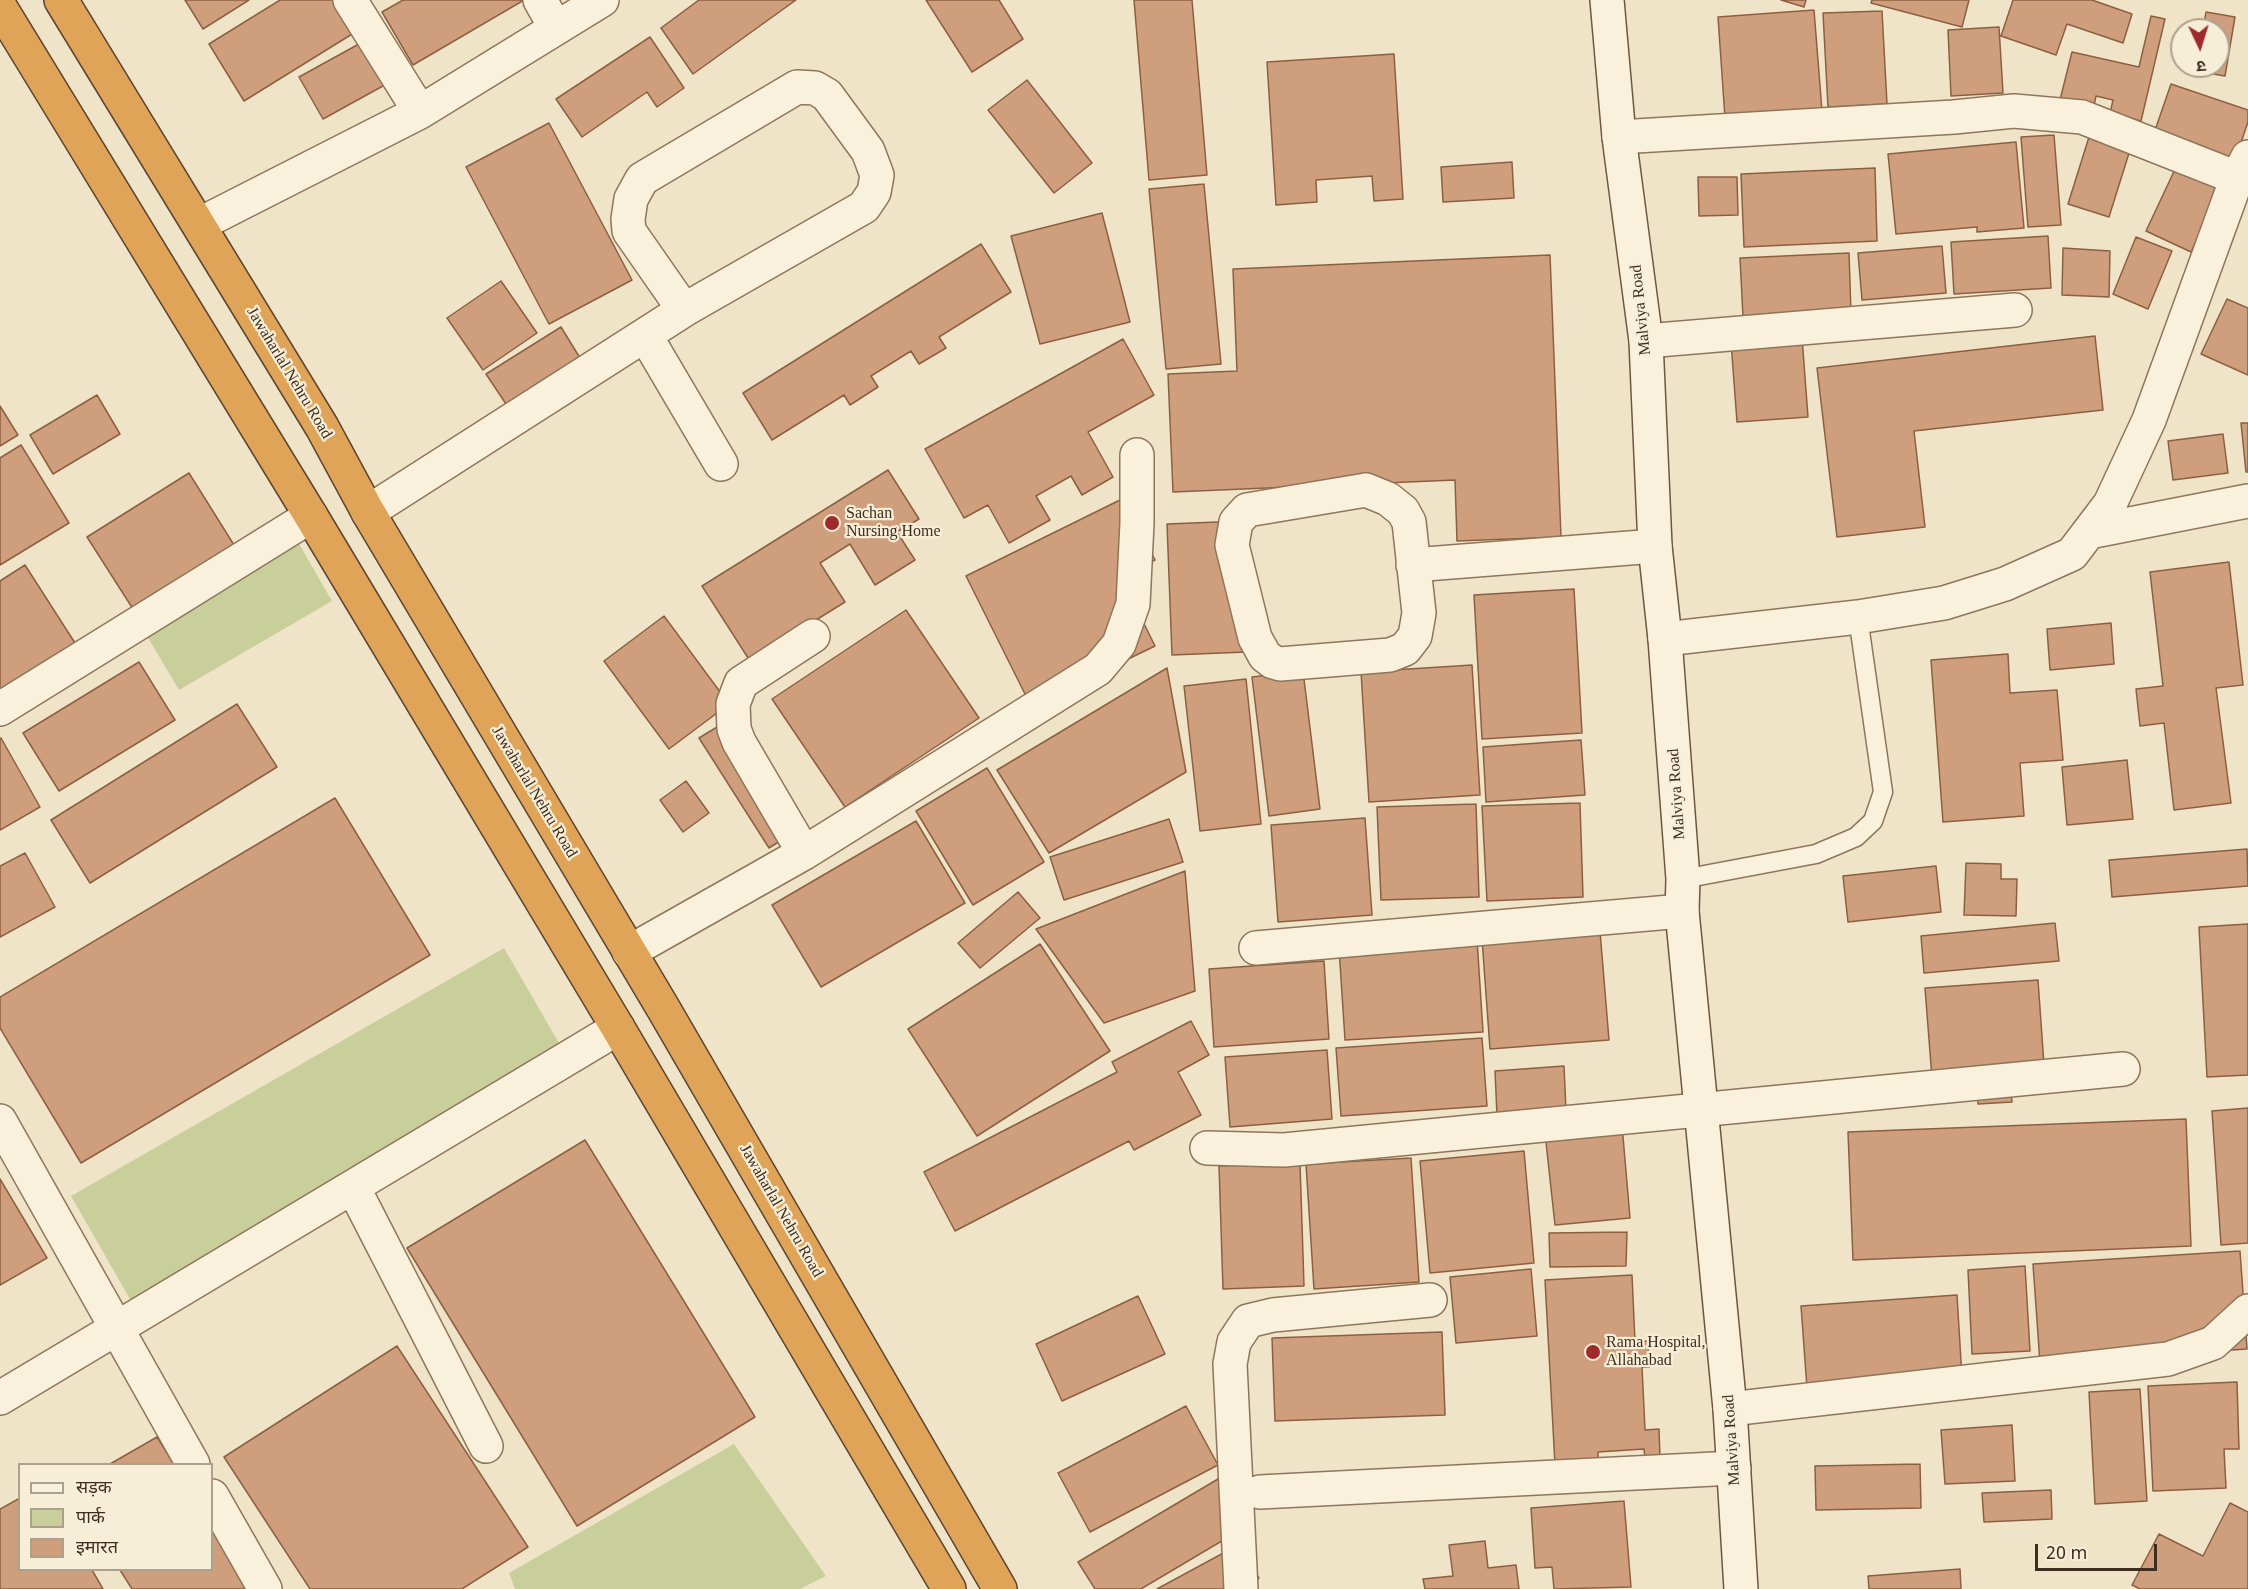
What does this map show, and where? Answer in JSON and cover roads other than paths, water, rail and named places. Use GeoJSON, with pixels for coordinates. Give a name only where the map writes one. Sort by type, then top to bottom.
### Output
{"type":"FeatureCollection","features":[{"type":"Feature","properties":{"kind":"highway","name":"Jawaharlal Nehru Road"},"geometry":{"type":"LineString","coordinates":[[61,0],[322,427],[368,512],[663,1008],[1000,1589]]}},
{"type":"Feature","properties":{"kind":"highway"},"geometry":{"type":"LineString","coordinates":[[0,7],[311,516],[618,1028],[949,1589]]}},
{"type":"Feature","properties":{"kind":"street"},"geometry":{"type":"LineString","coordinates":[[351,0],[420,112]]}},
{"type":"Feature","properties":{"kind":"street"},"geometry":{"type":"LineString","coordinates":[[540,0],[556,28]]}},
{"type":"Feature","properties":{"kind":"street"},"geometry":{"type":"LineString","coordinates":[[200,224],[420,112],[602,0]]}},
{"type":"Feature","properties":{"kind":"street","name":"Malviya Road"},"geometry":{"type":"LineString","coordinates":[[1607,0],[1619,137],[1646,340],[1655,546],[1665,639],[1683,879],[1682,911],[1730,1409],[1741,1589]]}},
{"type":"Feature","properties":{"kind":"street"},"geometry":{"type":"LineString","coordinates":[[368,512],[684,310],[864,207],[874,192],[877,175],[868,151],[827,95],[815,88],[797,87],[642,179],[631,199],[629,231],[684,310]]}},
{"type":"Feature","properties":{"kind":"street"},"geometry":{"type":"LineString","coordinates":[[1619,137],[1954,117],[2014,111],[2082,117],[2243,167],[2149,420],[2110,504],[2072,554],[2005,584],[1944,603],[1857,617],[1665,639]]}},
{"type":"Feature","properties":{"kind":"street"},"geometry":{"type":"LineString","coordinates":[[1646,340],[2015,310]]}},
{"type":"Feature","properties":{"kind":"street"},"geometry":{"type":"LineString","coordinates":[[645,335],[721,464]]}},
{"type":"Feature","properties":{"kind":"street"},"geometry":{"type":"LineString","coordinates":[[629,952],[804,853],[1098,669],[1119,644],[1133,604],[1137,523],[1137,455]]}},
{"type":"Feature","properties":{"kind":"street"},"geometry":{"type":"LineString","coordinates":[[1366,490],[1388,499],[1403,511],[1409,522],[1413,565],[1419,613],[1415,636],[1404,649],[1390,655],[1280,664],[1265,656],[1255,638],[1232,545],[1236,522],[1247,510],[1366,490]]}},
{"type":"Feature","properties":{"kind":"street"},"geometry":{"type":"LineString","coordinates":[[2089,532],[2248,501]]}},
{"type":"Feature","properties":{"kind":"street"},"geometry":{"type":"LineString","coordinates":[[0,709],[311,516]]}},
{"type":"Feature","properties":{"kind":"street"},"geometry":{"type":"LineString","coordinates":[[1413,565],[1655,546]]}},
{"type":"Feature","properties":{"kind":"street"},"geometry":{"type":"LineString","coordinates":[[804,853],[739,742],[734,729],[733,704],[741,683],[813,636]]}},
{"type":"Feature","properties":{"kind":"street"},"geometry":{"type":"LineString","coordinates":[[1256,948],[1682,911]]}},
{"type":"Feature","properties":{"kind":"street"},"geometry":{"type":"LineString","coordinates":[[0,1398],[618,1028]]}},
{"type":"Feature","properties":{"kind":"street"},"geometry":{"type":"LineString","coordinates":[[1207,1148],[1284,1150],[2123,1069]]}},
{"type":"Feature","properties":{"kind":"street"},"geometry":{"type":"LineString","coordinates":[[0,1121],[192,1463]]}},
{"type":"Feature","properties":{"kind":"street"},"geometry":{"type":"LineString","coordinates":[[353,1187],[486,1446]]}},
{"type":"Feature","properties":{"kind":"street"},"geometry":{"type":"LineString","coordinates":[[1241,1589],[1230,1364],[1234,1342],[1248,1321],[1274,1315],[1430,1300]]}},
{"type":"Feature","properties":{"kind":"street"},"geometry":{"type":"LineString","coordinates":[[1730,1409],[2168,1359],[2213,1343],[2248,1311]]}},
{"type":"Feature","properties":{"kind":"street"},"geometry":{"type":"LineString","coordinates":[[1260,1492],[1734,1468]]}},
{"type":"Feature","properties":{"kind":"street"},"geometry":{"type":"LineString","coordinates":[[213,1498],[265,1589]]}},
{"type":"Feature","properties":{"kind":"lane"},"geometry":{"type":"LineString","coordinates":[[1683,879],[1816,854],[1856,837],[1873,821],[1883,792],[1857,617]]}},
{"type":"Feature","properties":{"kind":"place","name":"Sachan Nursing Home"},"geometry":{"type":"Point","coordinates":[832,523]}},
{"type":"Feature","properties":{"kind":"place","name":"Rama Hospital, Allahabad"},"geometry":{"type":"Point","coordinates":[1593,1352]}}]}
